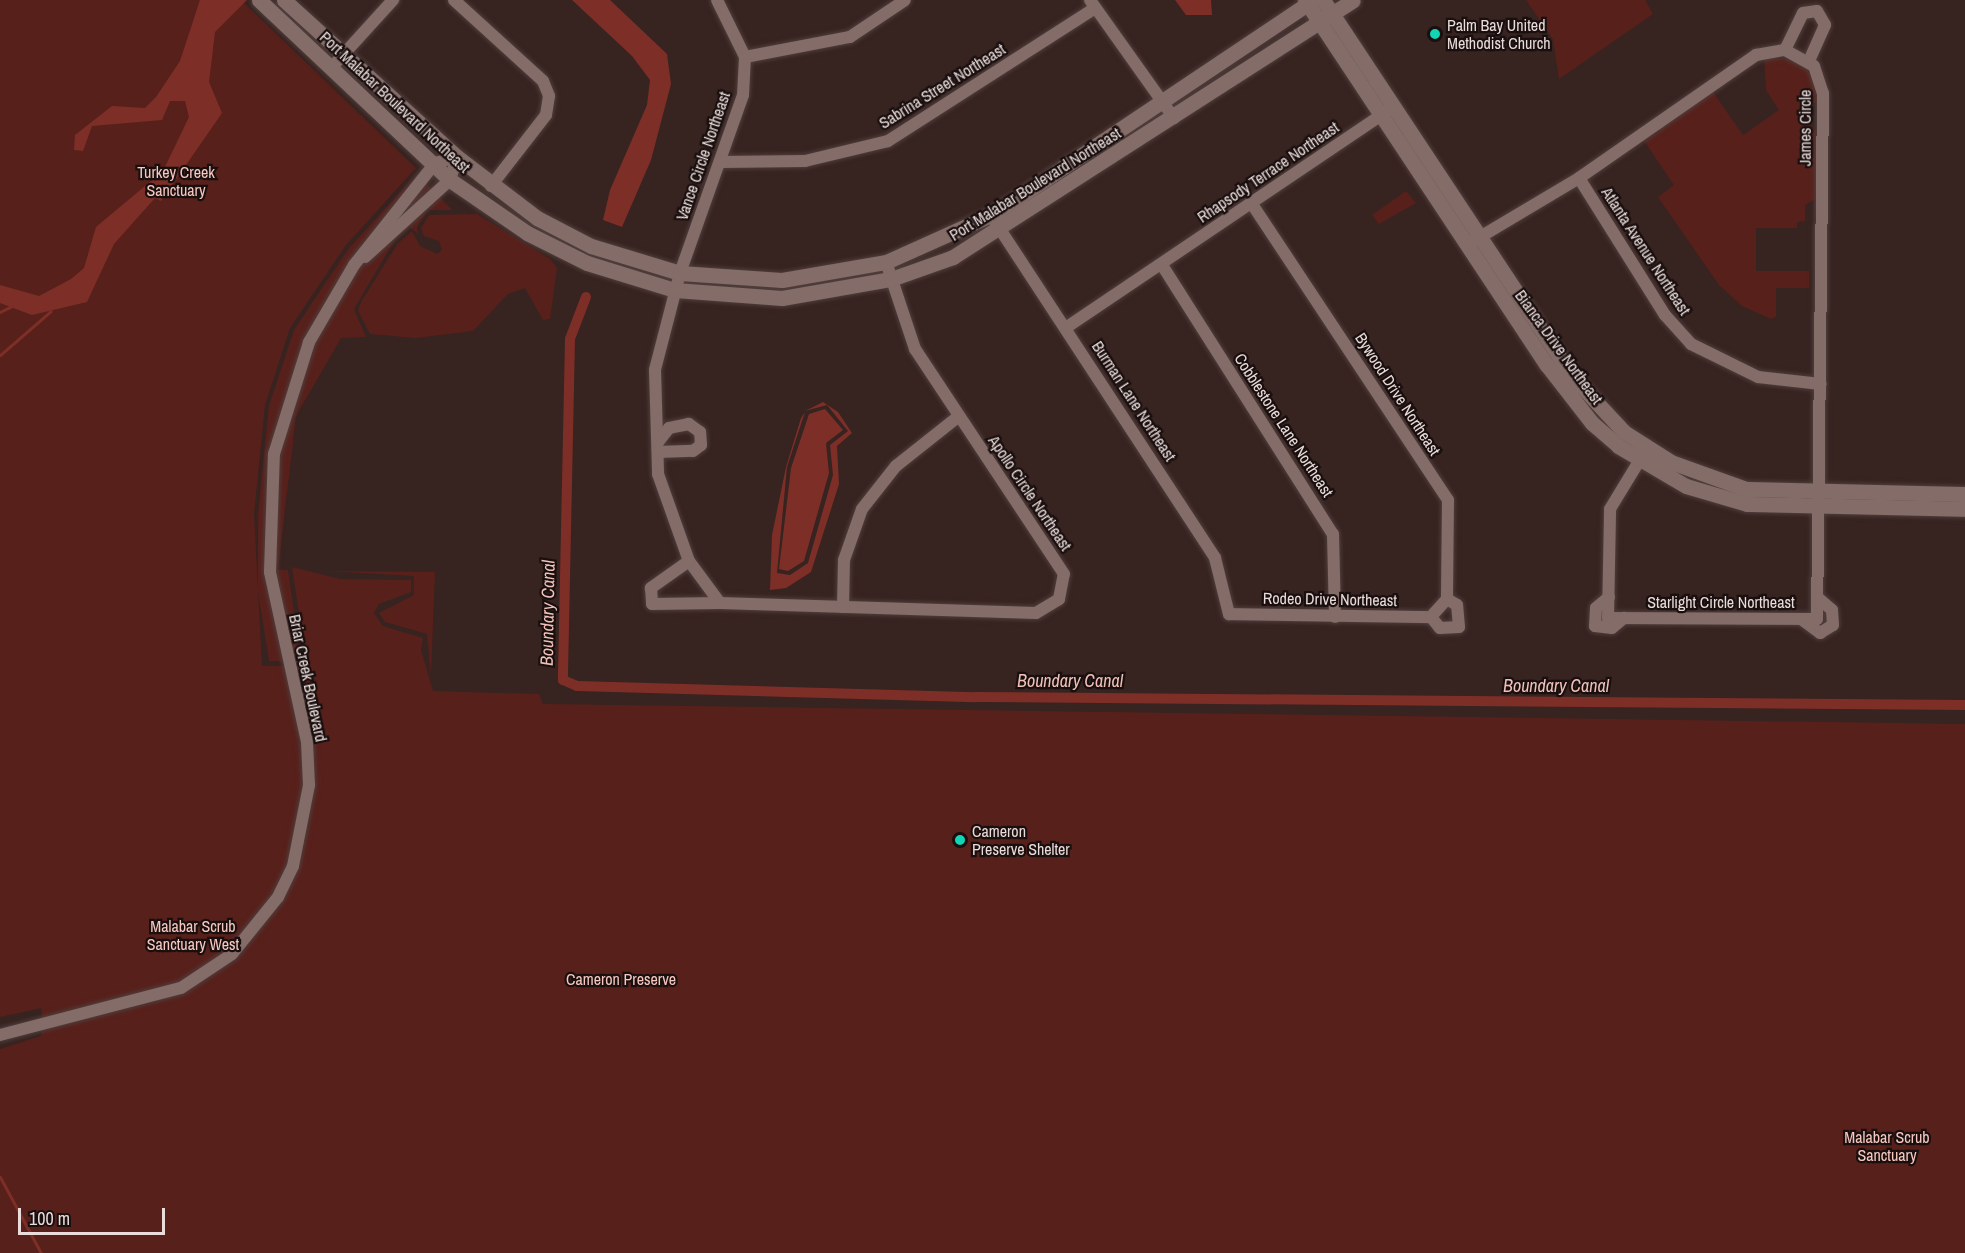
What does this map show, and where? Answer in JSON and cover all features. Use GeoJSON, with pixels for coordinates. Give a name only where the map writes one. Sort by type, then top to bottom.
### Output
{"type":"FeatureCollection","features":[{"type":"Feature","properties":{"kind":"street","name":"Port Malabar Boulevard Northeast"},"geometry":{"type":"LineString","coordinates":[[259,0],[435,163],[450,180],[527,233],[587,263],[675,290],[782,298],[891,279],[952,257],[1002,231],[1353,0]]}},
{"type":"Feature","properties":{"kind":"street","name":"Port Malabar Boulevard Northeast"},"geometry":{"type":"LineString","coordinates":[[284,0],[491,186],[591,246],[680,273],[782,280],[886,262],[991,215],[1162,102],[1308,1]]}},
{"type":"Feature","properties":{"kind":"street"},"geometry":{"type":"LineString","coordinates":[[332,67],[393,0]]}},
{"type":"Feature","properties":{"kind":"street"},"geometry":{"type":"LineString","coordinates":[[454,0],[543,81],[549,96],[546,116],[491,186]]}},
{"type":"Feature","properties":{"kind":"street","name":"Vance Circle Northeast"},"geometry":{"type":"LineString","coordinates":[[675,290],[722,162],[743,95],[745,57],[717,0]]}},
{"type":"Feature","properties":{"kind":"street"},"geometry":{"type":"LineString","coordinates":[[745,57],[850,37],[905,0]]}},
{"type":"Feature","properties":{"kind":"street"},"geometry":{"type":"LineString","coordinates":[[1323,0],[1326,18]]}},
{"type":"Feature","properties":{"kind":"street"},"geometry":{"type":"LineString","coordinates":[[1308,1],[1326,18]]}},
{"type":"Feature","properties":{"kind":"street"},"geometry":{"type":"LineString","coordinates":[[1093,4],[1173,118]]}},
{"type":"Feature","properties":{"kind":"street","name":"Sabrina Street Northeast"},"geometry":{"type":"LineString","coordinates":[[722,162],[805,161],[888,141],[1093,4]]}},
{"type":"Feature","properties":{"kind":"street"},"geometry":{"type":"LineString","coordinates":[[1466,246],[1579,178],[1756,55],[1785,50],[1809,61],[1825,25],[1817,11],[1803,13],[1785,50]]}},
{"type":"Feature","properties":{"kind":"street","name":"Bianca Drive Northeast"},"geometry":{"type":"LineString","coordinates":[[1326,18],[1387,111],[1466,246],[1549,354],[1643,454],[1696,474],[1746,489],[1822,502],[1965,509]]}},
{"type":"Feature","properties":{"kind":"street","name":"James Circle"},"geometry":{"type":"LineString","coordinates":[[1809,61],[1823,93],[1822,502]]}},
{"type":"Feature","properties":{"kind":"street","name":"Bianca Drive Northeast"},"geometry":{"type":"LineString","coordinates":[[1387,111],[1480,237],[1549,354]]}},
{"type":"Feature","properties":{"kind":"street","name":"Rhapsody Terrace Northeast"},"geometry":{"type":"LineString","coordinates":[[1067,327],[1387,111]]}},
{"type":"Feature","properties":{"kind":"street"},"geometry":{"type":"LineString","coordinates":[[435,163],[457,156]]}},
{"type":"Feature","properties":{"kind":"street"},"geometry":{"type":"LineString","coordinates":[[450,180],[457,156]]}},
{"type":"Feature","properties":{"kind":"street","name":"Briar Creek Boulevard"},"geometry":{"type":"LineString","coordinates":[[5,1033],[180,988],[232,954],[266,914],[293,866],[309,784],[307,742],[270,572],[274,454],[309,342],[354,265],[435,163]]}},
{"type":"Feature","properties":{"kind":"street","name":"Atlanta Avenue Northeast"},"geometry":{"type":"LineString","coordinates":[[1579,178],[1665,315],[1691,344],[1758,377],[1821,384]]}},
{"type":"Feature","properties":{"kind":"street","name":"Briar Creek Boulevard"},"geometry":{"type":"LineString","coordinates":[[354,265],[450,180]]}},
{"type":"Feature","properties":{"kind":"street","name":"Bywood Drive Northeast"},"geometry":{"type":"LineString","coordinates":[[1252,204],[1448,500],[1447,599]]}},
{"type":"Feature","properties":{"kind":"street","name":"Burman Lane Northeast"},"geometry":{"type":"LineString","coordinates":[[991,215],[1067,327],[1215,558],[1228,614]]}},
{"type":"Feature","properties":{"kind":"street","name":"Apollo Circle Northeast"},"geometry":{"type":"LineString","coordinates":[[689,561],[651,588],[652,604],[720,603],[1035,613],[1059,599],[1064,574],[915,349],[886,262]]}},
{"type":"Feature","properties":{"kind":"street","name":"Cobblestone Lane Northeast"},"geometry":{"type":"LineString","coordinates":[[1162,265],[1334,534],[1335,617]]}},
{"type":"Feature","properties":{"kind":"street"},"geometry":{"type":"LineString","coordinates":[[675,290],[655,370],[658,447],[663,498],[689,561],[720,603]]}},
{"type":"Feature","properties":{"kind":"street"},"geometry":{"type":"LineString","coordinates":[[843,607],[844,560],[862,509],[896,466],[958,416]]}},
{"type":"Feature","properties":{"kind":"street"},"geometry":{"type":"LineString","coordinates":[[1624,618],[1612,628],[1595,626],[1596,608],[1609,597],[1610,509],[1643,454]]}},
{"type":"Feature","properties":{"kind":"street","name":"Bianca Drive Northeast"},"geometry":{"type":"LineString","coordinates":[[1822,502],[1965,494]]}},
{"type":"Feature","properties":{"kind":"street","name":"Starlight Circle Northeast"},"geometry":{"type":"LineString","coordinates":[[1609,597],[1608,618],[1817,619],[1822,502]]}},
{"type":"Feature","properties":{"kind":"street"},"geometry":{"type":"LineString","coordinates":[[1447,599],[1457,605],[1459,627],[1440,628],[1431,617],[1447,599]]}},
{"type":"Feature","properties":{"kind":"street","name":"Rodeo Drive Northeast"},"geometry":{"type":"LineString","coordinates":[[1228,614],[1431,617]]}},
{"type":"Feature","properties":{"kind":"green space","name":"Cameron Preserve"},"geometry":{"type":"Polygon","coordinates":[[[0,0],[241,0],[416,168],[346,245],[290,328],[265,405],[254,514],[262,666],[307,666],[292,567],[340,579],[411,580],[411,592],[379,604],[374,613],[383,626],[423,638],[421,650],[433,691],[539,694],[543,704],[1965,724],[1965,1253],[0,1253],[0,1049],[41,1036],[42,1017],[41,1008],[0,1017],[0,0]]]}},
{"type":"Feature","properties":{"kind":"green space"},"geometry":{"type":"Polygon","coordinates":[[[1526,0],[1645,0],[1653,14],[1559,79],[1553,39],[1526,0]]]}},
{"type":"Feature","properties":{"kind":"green space"},"geometry":{"type":"Polygon","coordinates":[[[1764,57],[1797,60],[1816,80],[1818,100],[1806,109],[1806,122],[1818,133],[1817,198],[1805,205],[1805,221],[1797,222],[1797,228],[1756,228],[1756,271],[1809,271],[1809,288],[1776,288],[1776,317],[1771,319],[1742,306],[1719,285],[1658,197],[1674,185],[1644,141],[1660,131],[1656,125],[1710,88],[1743,135],[1779,110],[1766,90],[1764,57]]]}},
{"type":"Feature","properties":{"kind":"green space"},"geometry":{"type":"Polygon","coordinates":[[[417,174],[452,210],[428,210],[417,227],[418,234],[410,227],[395,240],[354,309],[366,337],[341,338],[296,416],[278,570],[288,570],[301,662],[269,661],[258,591],[258,514],[269,406],[294,330],[349,248],[417,174]]]}},
{"type":"Feature","properties":{"kind":"green space"},"geometry":{"type":"Polygon","coordinates":[[[1406,191],[1416,203],[1379,224],[1372,215],[1406,191]]]}},
{"type":"Feature","properties":{"kind":"green space"},"geometry":{"type":"Polygon","coordinates":[[[477,214],[550,259],[557,268],[550,319],[543,320],[525,288],[508,294],[473,331],[416,338],[370,334],[358,311],[361,302],[398,243],[412,231],[420,246],[437,254],[442,250],[439,241],[424,236],[421,228],[429,215],[477,214]]]}},
{"type":"Feature","properties":{"kind":"green space"},"geometry":{"type":"Polygon","coordinates":[[[325,571],[435,572],[431,676],[427,634],[385,622],[379,613],[414,595],[414,576],[325,571]]]}},
{"type":"Feature","properties":{"kind":"shaded area"},"geometry":{"type":"Polygon","coordinates":[[[200,0],[247,0],[215,32],[209,82],[222,113],[161,201],[155,198],[114,244],[87,302],[32,315],[0,303],[0,285],[39,296],[71,279],[84,268],[96,227],[163,171],[189,117],[185,101],[170,101],[162,120],[92,126],[83,151],[74,150],[75,135],[112,106],[145,108],[156,97],[180,61],[200,0]]]}},
{"type":"Feature","properties":{"kind":"shaded area"},"geometry":{"type":"Polygon","coordinates":[[[572,0],[610,0],[667,54],[671,84],[651,160],[622,227],[603,220],[610,190],[647,105],[650,80],[632,56],[572,0]]]}},
{"type":"Feature","properties":{"kind":"shaded area"},"geometry":{"type":"Polygon","coordinates":[[[1175,0],[1211,0],[1212,15],[1186,15],[1175,0]]]}},
{"type":"Feature","properties":{"kind":"shaded area"},"geometry":{"type":"Polygon","coordinates":[[[823,402],[838,412],[852,433],[837,446],[839,484],[811,572],[786,588],[770,590],[772,535],[786,467],[801,418],[805,412],[787,467],[777,573],[790,575],[808,563],[833,475],[830,445],[848,431],[827,405],[805,411],[823,402]]]}},
{"type":"Feature","properties":{"kind":"shaded area"},"geometry":{"type":"Polygon","coordinates":[[[825,409],[843,430],[826,443],[829,473],[804,561],[788,571],[779,569],[791,468],[809,414],[825,409]]]}},
{"type":"Feature","properties":{"kind":"waterway","name":"Boundary Canal"},"geometry":{"type":"LineString","coordinates":[[586,297],[570,339],[563,680],[577,686],[976,697],[1965,705]]}},
{"type":"Feature","properties":{"kind":"waterway"},"geometry":{"type":"LineString","coordinates":[[0,312],[12,306]]}},
{"type":"Feature","properties":{"kind":"waterway"},"geometry":{"type":"LineString","coordinates":[[0,355],[51,311]]}},
{"type":"Feature","properties":{"kind":"waterway"},"geometry":{"type":"LineString","coordinates":[[0,1177],[41,1253]]}},
{"type":"Feature","properties":{"kind":"place","name":"Palm Bay United Methodist Church"},"geometry":{"type":"Point","coordinates":[1435,34]}},
{"type":"Feature","properties":{"kind":"place","name":"Cameron Preserve Shelter"},"geometry":{"type":"Point","coordinates":[960,840]}},
{"type":"Feature","properties":{"kind":"park label","name":"Turkey Creek Sanctuary"},"geometry":{"type":"Point","coordinates":[176,181]}},
{"type":"Feature","properties":{"kind":"park label","name":"Malabar Scrub Sanctuary West"},"geometry":{"type":"Point","coordinates":[193,935]}},
{"type":"Feature","properties":{"kind":"park label","name":"Malabar Scrub Sanctuary"},"geometry":{"type":"Point","coordinates":[1887,1146]}}]}
